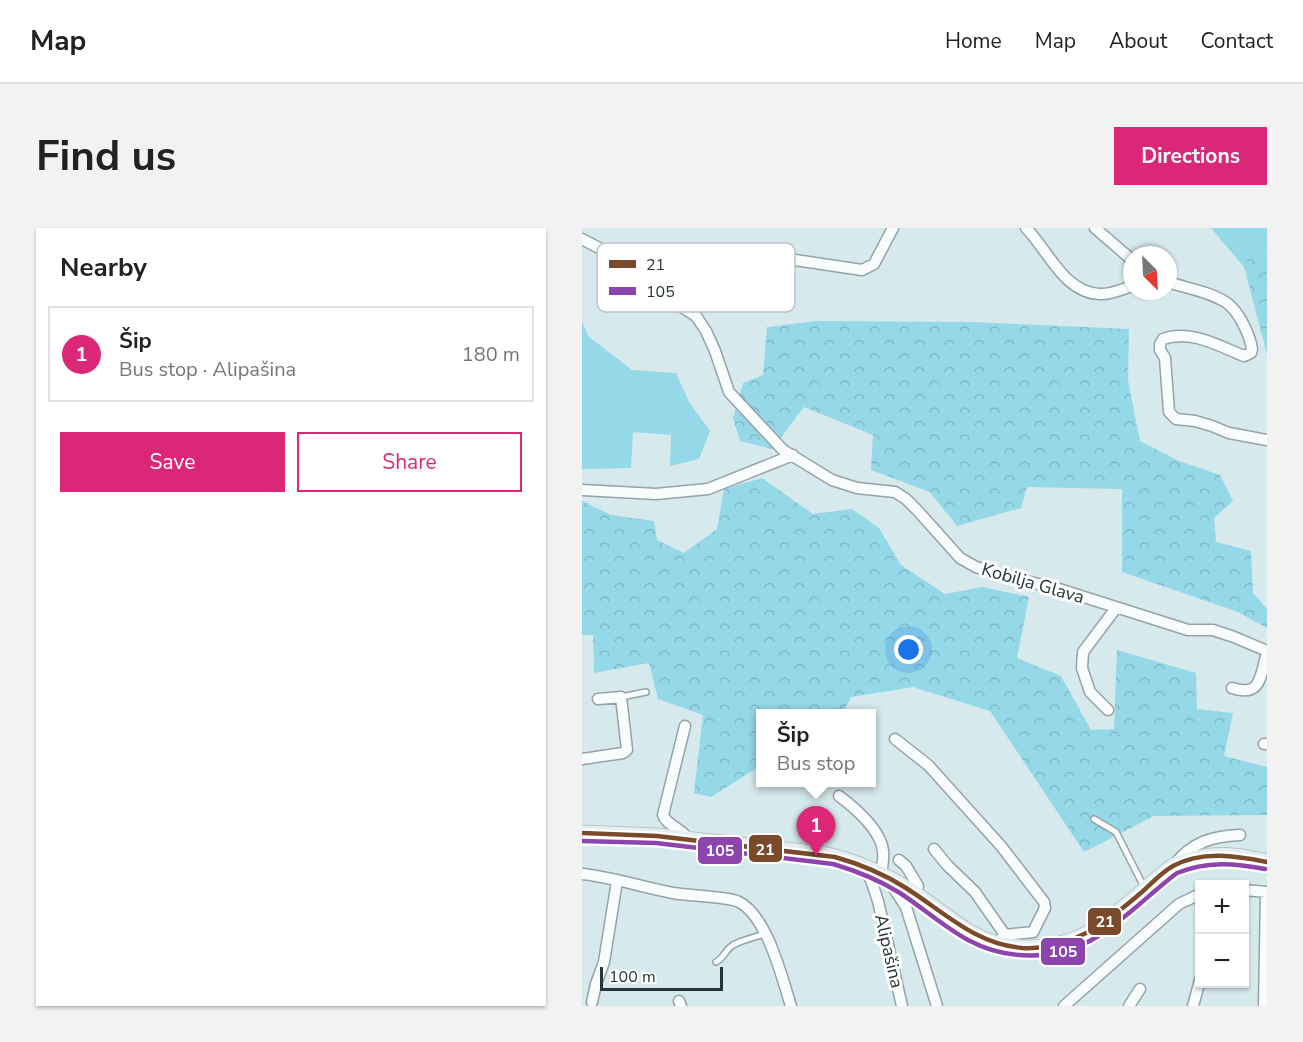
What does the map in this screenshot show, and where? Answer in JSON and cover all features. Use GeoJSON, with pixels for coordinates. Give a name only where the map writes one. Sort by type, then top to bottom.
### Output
{"type":"FeatureCollection","features":[{"type":"Feature","properties":{"kind":"main road"},"geometry":{"type":"LineString","coordinates":[[582,833],[688,839],[823,854],[861,865],[884,876],[915,894],[970,933],[1033,948],[1055,945],[1079,937],[1103,922],[1180,863],[1208,855],[1224,855],[1267,862]]}},
{"type":"Feature","properties":{"kind":"street"},"geometry":{"type":"LineString","coordinates":[[795,260],[862,270],[874,264],[893,228]]}},
{"type":"Feature","properties":{"kind":"street"},"geometry":{"type":"LineString","coordinates":[[1026,228],[1066,277],[1079,288],[1102,294],[1123,288]]}},
{"type":"Feature","properties":{"kind":"street"},"geometry":{"type":"LineString","coordinates":[[1095,228],[1123,252]]}},
{"type":"Feature","properties":{"kind":"street","name":"Kobilja Glava"},"geometry":{"type":"LineString","coordinates":[[582,239],[597,247]]}},
{"type":"Feature","properties":{"kind":"street"},"geometry":{"type":"LineString","coordinates":[[1177,285],[1228,304],[1238,316],[1252,349],[1251,353],[1244,356],[1201,338],[1170,336],[1163,339],[1160,350],[1165,358],[1169,412],[1176,419],[1195,421],[1229,433],[1267,440]]}},
{"type":"Feature","properties":{"kind":"street","name":"Kobilja Glava"},"geometry":{"type":"LineString","coordinates":[[690,312],[696,316],[706,331],[729,392],[783,450],[793,454],[832,480],[857,488],[894,492],[906,499],[960,558],[976,567],[1001,575],[1059,589],[1188,630],[1222,633],[1267,652]]}},
{"type":"Feature","properties":{"kind":"street"},"geometry":{"type":"LineString","coordinates":[[582,490],[656,494],[708,489],[793,454]]}},
{"type":"Feature","properties":{"kind":"street"},"geometry":{"type":"LineString","coordinates":[[1108,710],[1090,692],[1082,668],[1083,652],[1116,608]]}},
{"type":"Feature","properties":{"kind":"street"},"geometry":{"type":"LineString","coordinates":[[1232,688],[1242,691],[1252,690],[1256,686],[1267,652]]}},
{"type":"Feature","properties":{"kind":"street"},"geometry":{"type":"LineString","coordinates":[[582,759],[623,753],[627,750],[621,697],[598,699]]}},
{"type":"Feature","properties":{"kind":"street"},"geometry":{"type":"LineString","coordinates":[[685,726],[663,815],[666,821],[684,831],[688,839]]}},
{"type":"Feature","properties":{"kind":"street"},"geometry":{"type":"LineString","coordinates":[[896,739],[928,765],[1001,846],[1044,902],[1045,908],[1033,932],[1000,940],[975,891],[947,865],[934,849]]}},
{"type":"Feature","properties":{"kind":"street"},"geometry":{"type":"LineString","coordinates":[[839,796],[858,810],[877,836],[884,854],[884,876]]}},
{"type":"Feature","properties":{"kind":"street"},"geometry":{"type":"LineString","coordinates":[[1180,863],[1184,853],[1195,845],[1216,836],[1240,835]]}},
{"type":"Feature","properties":{"kind":"street"},"geometry":{"type":"LineString","coordinates":[[899,860],[918,886],[915,894]]}},
{"type":"Feature","properties":{"kind":"street","name":"Alipašina"},"geometry":{"type":"LineString","coordinates":[[861,865],[871,880],[878,901],[902,1006]]}},
{"type":"Feature","properties":{"kind":"street"},"geometry":{"type":"LineString","coordinates":[[582,873],[676,894],[736,901],[745,906],[765,934],[791,1006]]}},
{"type":"Feature","properties":{"kind":"street","name":"Alipašina"},"geometry":{"type":"LineString","coordinates":[[884,876],[906,908],[937,1006]]}},
{"type":"Feature","properties":{"kind":"street"},"geometry":{"type":"LineString","coordinates":[[592,1002],[604,962],[617,881]]}},
{"type":"Feature","properties":{"kind":"street"},"geometry":{"type":"LineString","coordinates":[[1249,890],[1267,892],[1264,1006]]}},
{"type":"Feature","properties":{"kind":"street"},"geometry":{"type":"LineString","coordinates":[[1064,1006],[1179,904],[1195,896]]}},
{"type":"Feature","properties":{"kind":"street"},"geometry":{"type":"LineString","coordinates":[[1193,1006],[1198,988]]}},
{"type":"Feature","properties":{"kind":"street"},"geometry":{"type":"LineString","coordinates":[[1129,1006],[1140,989]]}},
{"type":"Feature","properties":{"kind":"lane"},"geometry":{"type":"LineString","coordinates":[[621,697],[646,692]]}},
{"type":"Feature","properties":{"kind":"lane"},"geometry":{"type":"LineString","coordinates":[[1094,819],[1116,832],[1145,888]]}},
{"type":"Feature","properties":{"kind":"lane"},"geometry":{"type":"LineString","coordinates":[[716,962],[722,959],[725,952],[732,946],[765,934]]}},
{"type":"Feature","properties":{"kind":"green space"},"geometry":{"type":"Polygon","coordinates":[[[1211,228],[1267,228],[1267,253],[1250,248],[1244,267],[1211,228]]]}},
{"type":"Feature","properties":{"kind":"green space"},"geometry":{"type":"Polygon","coordinates":[[[1250,248],[1267,253],[1267,354],[1244,267],[1250,248]]]}},
{"type":"Feature","properties":{"kind":"green space"},"geometry":{"type":"Polygon","coordinates":[[[582,321],[588,336],[632,370],[676,373],[689,402],[710,431],[699,459],[670,466],[671,435],[633,432],[631,468],[582,469],[582,321]]]}},
{"type":"Feature","properties":{"kind":"green space"},"geometry":{"type":"Polygon","coordinates":[[[816,321],[971,322],[1129,329],[1128,380],[1140,441],[1179,461],[1220,475],[1233,501],[1214,518],[1216,542],[1251,551],[1253,593],[1267,609],[1267,628],[1238,612],[1122,572],[1122,489],[1027,487],[1021,508],[957,526],[930,492],[871,470],[873,435],[804,407],[772,449],[740,441],[733,418],[743,383],[763,375],[767,327],[816,321]]]}},
{"type":"Feature","properties":{"kind":"green space"},"geometry":{"type":"Polygon","coordinates":[[[762,478],[813,514],[852,509],[879,528],[901,565],[945,594],[982,587],[1029,597],[1017,658],[1061,676],[1091,730],[1114,729],[1117,650],[1196,673],[1197,709],[1233,713],[1224,756],[1267,767],[1267,815],[1154,816],[1084,852],[990,711],[913,687],[851,697],[845,709],[756,709],[756,769],[711,797],[694,793],[703,715],[658,699],[649,663],[594,673],[593,635],[582,635],[582,501],[611,515],[654,521],[657,540],[684,553],[717,529],[724,489],[762,478]]]}},
{"type":"Feature","properties":{"kind":"transit line","name":"21"},"geometry":{"type":"LineString","coordinates":[[582,833],[657,836],[835,857],[889,878],[975,934],[1005,945],[1022,948],[1056,945],[1072,940],[1102,924],[1165,871],[1184,861],[1220,856],[1267,862]]}},
{"type":"Feature","properties":{"kind":"transit line","name":"105"},"geometry":{"type":"LineString","coordinates":[[582,841],[656,843],[833,864],[868,876],[892,888],[950,929],[983,947],[999,952],[1031,956],[1064,951],[1095,938],[1117,923],[1177,873],[1199,866],[1221,864],[1265,869]]}},
{"type":"Feature","properties":{"kind":"place","name":"Šip"},"geometry":{"type":"Point","coordinates":[816,856]}}]}
